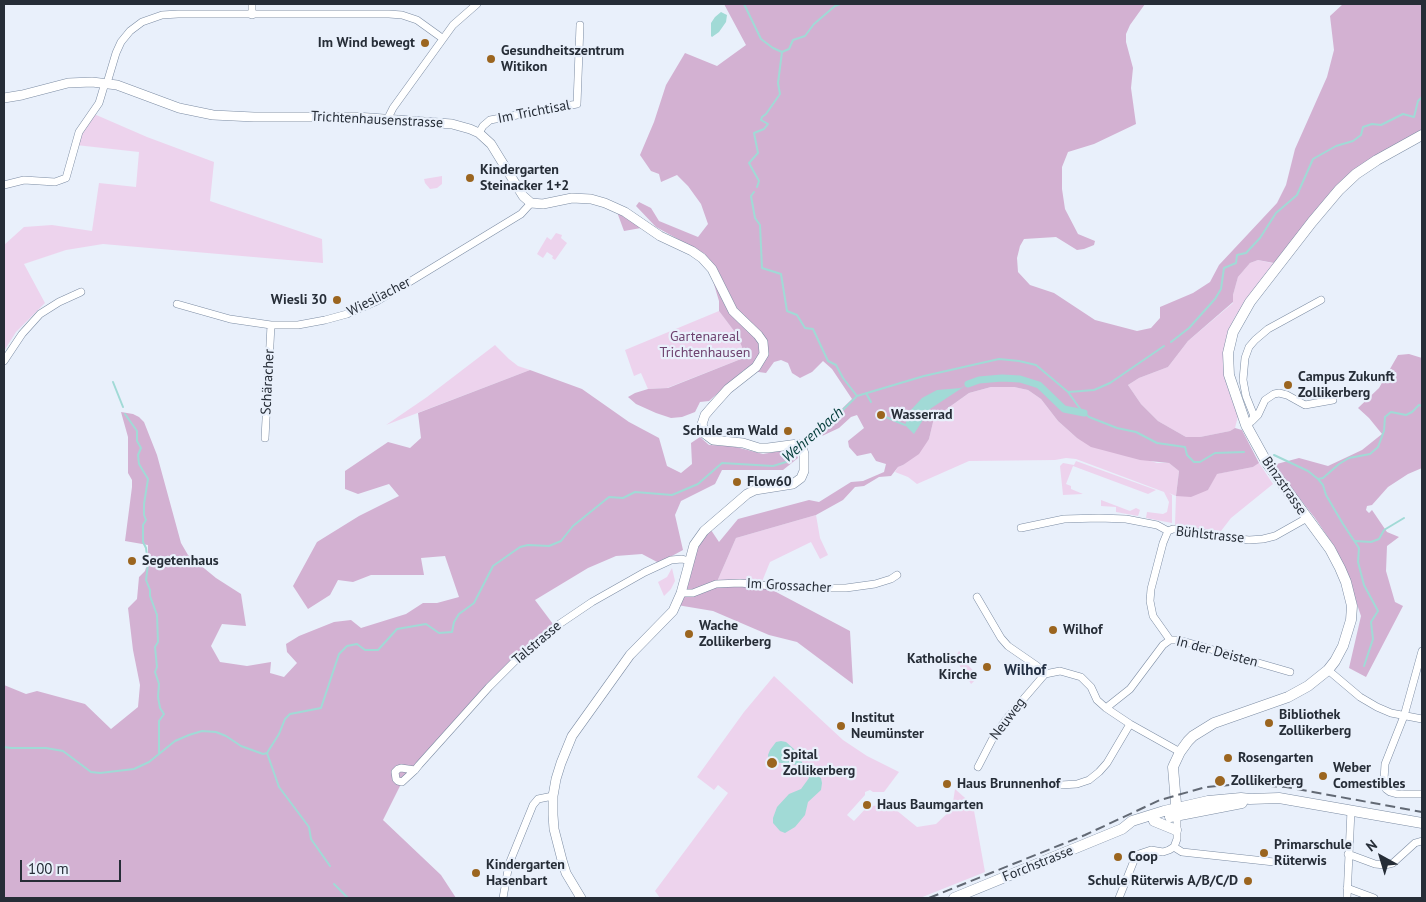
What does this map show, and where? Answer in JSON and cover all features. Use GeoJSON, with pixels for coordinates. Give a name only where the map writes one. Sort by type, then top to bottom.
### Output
{"type":"FeatureCollection","features":[{"type":"Feature","properties":{"kind":"main road","name":"Binzstrasse"},"geometry":{"type":"LineString","coordinates":[[1176,812],[1173,767],[1180,752],[1193,736],[1206,727],[1299,692],[1328,670],[1343,646],[1352,606],[1346,582],[1330,549],[1267,463],[1248,424],[1232,387],[1228,363],[1233,332],[1245,309],[1339,190],[1356,174],[1377,160],[1422,135]]}},
{"type":"Feature","properties":{"kind":"main road","name":"Forchstrasse"},"geometry":{"type":"LineString","coordinates":[[954,898],[1122,829],[1132,821],[1176,812],[1242,803],[1250,800],[1279,798],[1422,823]]}},
{"type":"Feature","properties":{"kind":"main road","name":"Forchstrasse"},"geometry":{"type":"LineString","coordinates":[[1122,829],[1130,829],[1176,812]]}},
{"type":"Feature","properties":{"kind":"main road"},"geometry":{"type":"LineString","coordinates":[[1154,821],[1176,830]]}},
{"type":"Feature","properties":{"kind":"street"},"geometry":{"type":"LineString","coordinates":[[252,4],[252,15]]}},
{"type":"Feature","properties":{"kind":"street"},"geometry":{"type":"LineString","coordinates":[[388,118],[442,38],[453,25],[477,4]]}},
{"type":"Feature","properties":{"kind":"street"},"geometry":{"type":"LineString","coordinates":[[4,185],[24,180],[55,182],[66,178],[79,132],[98,103],[121,42],[130,31],[142,22],[162,15],[402,16],[417,20],[442,38]]}},
{"type":"Feature","properties":{"kind":"street","name":"Im Trichtisal"},"geometry":{"type":"LineString","coordinates":[[479,133],[490,120],[576,104],[580,25]]}},
{"type":"Feature","properties":{"kind":"street","name":"Trichtenhausenstrasse"},"geometry":{"type":"LineString","coordinates":[[4,98],[68,83],[106,83],[140,92],[180,108],[213,115],[388,118],[452,124],[470,128],[491,144],[523,196],[531,203]]}},
{"type":"Feature","properties":{"kind":"street"},"geometry":{"type":"LineString","coordinates":[[531,203],[543,204],[572,198],[591,199],[605,203],[625,212],[660,236],[702,258],[712,269],[733,311],[758,335],[764,348],[762,360],[756,367],[717,399],[705,415],[702,424],[704,434],[713,440],[743,443],[759,448],[794,444],[803,450],[804,471],[797,482],[787,486],[755,490],[747,494],[704,531],[694,545],[681,593],[673,611],[630,655],[577,728],[561,763],[553,796],[554,829],[558,848],[566,872],[581,898]]}},
{"type":"Feature","properties":{"kind":"street","name":"Wiesliacher"},"geometry":{"type":"LineString","coordinates":[[177,304],[230,319],[271,325],[298,325],[347,314],[367,306],[410,282],[506,224],[521,214],[531,203]]}},
{"type":"Feature","properties":{"kind":"street"},"geometry":{"type":"LineString","coordinates":[[4,361],[28,326],[40,314],[59,302],[81,292]]}},
{"type":"Feature","properties":{"kind":"street"},"geometry":{"type":"LineString","coordinates":[[1248,424],[1254,416],[1246,396],[1243,380],[1245,358],[1249,347],[1268,329],[1321,300]]}},
{"type":"Feature","properties":{"kind":"street","name":"Schäracher"},"geometry":{"type":"LineString","coordinates":[[265,438],[271,325]]}},
{"type":"Feature","properties":{"kind":"street"},"geometry":{"type":"LineString","coordinates":[[1248,424],[1258,415],[1266,400],[1274,394],[1287,395],[1304,405],[1333,400]]}},
{"type":"Feature","properties":{"kind":"street","name":"Bühlstrasse"},"geometry":{"type":"LineString","coordinates":[[1021,528],[1064,519],[1126,519],[1157,525],[1168,531],[1178,529],[1231,538],[1263,539],[1275,536],[1307,518]]}},
{"type":"Feature","properties":{"kind":"street","name":"In der Deisten"},"geometry":{"type":"LineString","coordinates":[[1168,531],[1151,589],[1150,601],[1153,616],[1170,640],[1179,640],[1290,672]]}},
{"type":"Feature","properties":{"kind":"street","name":"Talstrasse"},"geometry":{"type":"LineString","coordinates":[[414,770],[489,687],[555,627],[592,602],[645,572],[671,560],[682,559],[689,561]]}},
{"type":"Feature","properties":{"kind":"street","name":"Im Grossacher"},"geometry":{"type":"LineString","coordinates":[[681,593],[693,593],[716,584],[740,583],[793,588],[846,588],[875,584],[897,575]]}},
{"type":"Feature","properties":{"kind":"street"},"geometry":{"type":"LineString","coordinates":[[977,597],[1001,638],[1008,646],[1037,666],[1045,674],[1060,671],[1081,677],[1090,687],[1097,700],[1106,708],[1180,752]]}},
{"type":"Feature","properties":{"kind":"street"},"geometry":{"type":"LineString","coordinates":[[1106,708],[1130,689],[1163,645],[1170,640]]}},
{"type":"Feature","properties":{"kind":"street"},"geometry":{"type":"LineString","coordinates":[[1422,651],[1404,716],[1385,764],[1385,785],[1390,792],[1397,794],[1422,794]]}},
{"type":"Feature","properties":{"kind":"street"},"geometry":{"type":"LineString","coordinates":[[1328,670],[1360,697],[1377,707],[1404,716],[1422,719]]}},
{"type":"Feature","properties":{"kind":"street","name":"Neuweg"},"geometry":{"type":"LineString","coordinates":[[978,767],[999,729],[1045,674]]}},
{"type":"Feature","properties":{"kind":"street"},"geometry":{"type":"LineString","coordinates":[[1061,785],[1072,786],[1089,780],[1099,772],[1130,724]]}},
{"type":"Feature","properties":{"kind":"street"},"geometry":{"type":"LineString","coordinates":[[503,898],[509,864],[533,805],[538,799],[553,796]]}},
{"type":"Feature","properties":{"kind":"street"},"geometry":{"type":"LineString","coordinates":[[1347,898],[1351,810]]}},
{"type":"Feature","properties":{"kind":"street"},"geometry":{"type":"LineString","coordinates":[[1118,898],[1136,858],[1140,854],[1151,850],[1163,852],[1174,847],[1177,839],[1176,812]]}},
{"type":"Feature","properties":{"kind":"street"},"geometry":{"type":"LineString","coordinates":[[1348,854],[1374,864],[1386,865],[1393,863],[1415,843],[1422,841]]}},
{"type":"Feature","properties":{"kind":"street"},"geometry":{"type":"LineString","coordinates":[[1174,847],[1182,852],[1274,862]]}},
{"type":"Feature","properties":{"kind":"street"},"geometry":{"type":"LineString","coordinates":[[1348,888],[1374,898]]}},
{"type":"Feature","properties":{"kind":"green space"},"geometry":{"type":"Polygon","coordinates":[[[94,114],[147,137],[214,162],[210,201],[322,239],[323,263],[103,244],[66,250],[24,264],[45,303],[16,332],[4,351],[4,245],[24,227],[52,225],[92,231],[99,183],[136,187],[139,152],[76,145],[81,133],[94,114]]]}},
{"type":"Feature","properties":{"kind":"green space"},"geometry":{"type":"Polygon","coordinates":[[[442,176],[442,184],[437,188],[430,189],[425,183],[424,179],[442,176]]]}},
{"type":"Feature","properties":{"kind":"green space"},"geometry":{"type":"Polygon","coordinates":[[[556,233],[562,235],[561,238],[567,243],[555,260],[547,252],[543,258],[537,254],[547,237],[551,240],[556,233]]]}},
{"type":"Feature","properties":{"kind":"green space"},"geometry":{"type":"Polygon","coordinates":[[[1258,260],[1276,264],[1235,317],[1226,339],[1224,370],[1227,386],[1238,416],[1235,428],[1230,431],[1200,437],[1186,437],[1158,421],[1141,404],[1128,385],[1139,378],[1168,367],[1188,341],[1233,303],[1233,295],[1238,277],[1250,263],[1258,260]]]}},
{"type":"Feature","properties":{"kind":"green space","name":"Gartenareal Trichtenhausen"},"geometry":{"type":"Polygon","coordinates":[[[719,311],[737,335],[746,357],[667,388],[648,389],[641,373],[634,376],[625,350],[719,311]]]}},
{"type":"Feature","properties":{"kind":"green space"},"geometry":{"type":"Polygon","coordinates":[[[495,345],[518,366],[530,370],[386,425],[427,397],[495,345]]]}},
{"type":"Feature","properties":{"kind":"green space"},"geometry":{"type":"Polygon","coordinates":[[[991,387],[1014,387],[1028,390],[1041,399],[1058,421],[1077,438],[1157,463],[1169,463],[1179,471],[1176,496],[1169,493],[1172,495],[1172,523],[1146,518],[1147,512],[1163,514],[1167,512],[1169,502],[1164,492],[1076,459],[969,461],[917,484],[908,477],[895,472],[929,439],[934,418],[969,393],[991,387]]]}},
{"type":"Feature","properties":{"kind":"green space"},"geometry":{"type":"Polygon","coordinates":[[[1076,461],[1156,490],[1148,494],[1073,466],[1066,484],[1071,486],[1071,489],[1083,494],[1063,495],[1060,466],[1063,463],[1074,465],[1076,461]]]}},
{"type":"Feature","properties":{"kind":"green space"},"geometry":{"type":"Polygon","coordinates":[[[1259,463],[1273,484],[1231,518],[1221,531],[1175,525],[1176,496],[1208,490],[1216,474],[1253,467],[1259,463]]]}},
{"type":"Feature","properties":{"kind":"green space"},"geometry":{"type":"Polygon","coordinates":[[[1101,500],[1130,511],[1136,508],[1140,510],[1138,516],[1116,512],[1116,507],[1101,506],[1101,500]]]}},
{"type":"Feature","properties":{"kind":"green space"},"geometry":{"type":"Polygon","coordinates":[[[816,515],[820,538],[828,555],[820,559],[811,542],[770,562],[761,584],[716,584],[736,538],[816,515]]]}},
{"type":"Feature","properties":{"kind":"green space"},"geometry":{"type":"Polygon","coordinates":[[[672,568],[675,581],[671,589],[664,596],[658,582],[667,577],[672,568]]]}},
{"type":"Feature","properties":{"kind":"green space"},"geometry":{"type":"Polygon","coordinates":[[[959,651],[979,677],[971,684],[955,658],[959,651]]]}},
{"type":"Feature","properties":{"kind":"green space"},"geometry":{"type":"Polygon","coordinates":[[[774,676],[843,740],[867,756],[899,772],[884,792],[873,792],[870,790],[865,792],[865,795],[847,815],[854,821],[868,806],[890,805],[917,827],[936,824],[952,809],[955,789],[973,805],[985,872],[920,898],[660,898],[655,891],[728,793],[718,785],[714,790],[697,777],[744,712],[774,676]]]}},
{"type":"Feature","properties":{"kind":"shaded area"},"geometry":{"type":"Polygon","coordinates":[[[724,4],[1145,4],[1126,34],[1126,42],[1133,68],[1131,88],[1136,124],[1094,144],[1068,152],[1062,167],[1062,189],[1065,209],[1078,234],[1095,241],[1094,245],[1077,250],[1056,237],[1024,239],[1017,258],[1018,272],[1030,285],[1054,293],[1095,320],[1137,331],[1151,328],[1160,318],[1160,307],[1193,293],[1210,282],[1219,265],[1277,203],[1286,185],[1295,149],[1327,77],[1334,50],[1330,16],[1343,4],[1422,4],[1422,135],[1339,190],[1279,264],[1258,260],[1250,263],[1238,277],[1233,302],[1188,341],[1168,367],[1139,378],[1128,385],[1141,404],[1158,421],[1186,437],[1200,437],[1230,431],[1235,428],[1242,430],[1259,463],[1253,467],[1217,474],[1208,490],[1191,497],[1176,496],[1179,471],[1169,463],[1140,460],[1091,447],[1077,438],[1058,421],[1041,399],[1028,390],[1014,387],[991,387],[969,393],[934,418],[929,439],[919,454],[898,467],[891,476],[879,477],[864,486],[855,487],[843,500],[816,515],[736,538],[716,584],[761,584],[850,631],[853,684],[797,642],[769,635],[713,611],[677,605],[692,551],[709,527],[719,542],[738,519],[809,500],[819,502],[851,482],[863,481],[884,472],[886,464],[876,461],[871,453],[857,456],[849,447],[848,441],[864,428],[857,415],[851,417],[839,428],[822,436],[820,430],[852,399],[832,369],[823,361],[812,372],[800,378],[792,373],[788,363],[781,360],[774,362],[766,373],[744,370],[709,401],[700,402],[695,412],[682,417],[671,418],[656,413],[636,404],[628,397],[648,389],[668,388],[746,357],[737,335],[719,311],[719,301],[705,254],[656,227],[636,206],[639,202],[651,208],[659,221],[698,237],[708,224],[701,204],[688,186],[677,175],[661,182],[659,174],[651,171],[640,155],[654,122],[666,85],[685,53],[717,66],[746,45],[724,4]]]}},
{"type":"Feature","properties":{"kind":"shaded area"},"geometry":{"type":"Polygon","coordinates":[[[721,12],[727,15],[726,22],[719,32],[712,37],[711,23],[721,12]]]}},
{"type":"Feature","properties":{"kind":"shaded area"},"geometry":{"type":"Polygon","coordinates":[[[617,212],[641,228],[624,231],[617,212]]]}},
{"type":"Feature","properties":{"kind":"shaded area"},"geometry":{"type":"Polygon","coordinates":[[[1409,354],[1422,358],[1422,468],[1408,474],[1388,487],[1372,505],[1367,506],[1366,510],[1369,513],[1372,510],[1387,532],[1399,537],[1387,546],[1386,571],[1395,602],[1403,606],[1366,677],[1349,668],[1361,616],[1336,549],[1315,518],[1273,465],[1299,458],[1328,466],[1362,450],[1382,434],[1358,408],[1379,388],[1398,355],[1409,354]]]}},
{"type":"Feature","properties":{"kind":"shaded area"},"geometry":{"type":"Polygon","coordinates":[[[530,370],[582,389],[629,422],[659,438],[667,466],[681,473],[692,464],[691,443],[700,437],[709,445],[732,446],[763,454],[796,448],[798,458],[783,470],[722,470],[715,484],[681,501],[675,515],[683,550],[659,563],[642,554],[616,556],[588,568],[535,600],[553,624],[515,661],[402,782],[383,820],[441,875],[456,898],[4,898],[4,685],[26,694],[37,691],[85,704],[111,729],[138,707],[140,685],[133,650],[128,608],[137,599],[139,577],[145,571],[148,561],[148,545],[125,541],[132,480],[128,473],[128,437],[121,412],[133,414],[144,422],[157,455],[181,543],[188,555],[216,578],[241,594],[246,626],[222,624],[211,646],[220,662],[247,666],[271,662],[270,673],[284,677],[297,663],[287,652],[286,644],[299,636],[334,622],[351,620],[361,628],[406,614],[423,603],[437,603],[459,597],[445,556],[421,558],[424,575],[371,575],[353,582],[338,580],[330,595],[308,609],[293,586],[317,542],[359,516],[399,496],[389,484],[358,494],[345,489],[345,471],[388,442],[410,448],[421,438],[418,413],[530,370]]]}},
{"type":"Feature","properties":{"kind":"shaded area"},"geometry":{"type":"Polygon","coordinates":[[[968,384],[930,409],[914,434],[905,425],[910,411],[922,398],[937,390],[961,388],[968,384]]]}},
{"type":"Feature","properties":{"kind":"shaded area"},"geometry":{"type":"Polygon","coordinates":[[[776,742],[786,742],[794,749],[803,764],[821,778],[822,783],[821,790],[808,802],[805,815],[795,827],[785,833],[780,831],[773,823],[777,807],[789,794],[801,789],[809,778],[806,772],[798,765],[769,760],[770,750],[776,742]]]}},
{"type":"Feature","properties":{"kind":"waterway"},"geometry":{"type":"LineString","coordinates":[[744,4],[761,39],[782,52]]}},
{"type":"Feature","properties":{"kind":"waterway"},"geometry":{"type":"LineString","coordinates":[[757,187],[759,181],[749,163],[758,153],[754,133],[764,129],[768,124],[761,120],[762,117],[780,94],[778,83],[782,52],[789,49],[793,40],[805,36],[814,24],[840,4]]}},
{"type":"Feature","properties":{"kind":"waterway"},"geometry":{"type":"LineString","coordinates":[[1171,342],[1189,328],[1215,299],[1221,289],[1224,268],[1236,263],[1237,255],[1246,253],[1260,238],[1276,213],[1297,195],[1313,159],[1336,146],[1353,141],[1361,135],[1363,127],[1372,124],[1381,125],[1403,114],[1414,117],[1418,101],[1422,97]]}},
{"type":"Feature","properties":{"kind":"waterway"},"geometry":{"type":"LineString","coordinates":[[754,192],[751,196],[755,218],[760,225],[762,268],[781,274],[787,311],[797,315],[805,328],[813,329],[828,361],[836,365],[857,396]]}},
{"type":"Feature","properties":{"kind":"waterway"},"geometry":{"type":"LineString","coordinates":[[1069,392],[1094,390],[1110,383],[1164,346]]}},
{"type":"Feature","properties":{"kind":"waterway","name":"Wehrenbach"},"geometry":{"type":"LineString","coordinates":[[806,446],[857,396],[924,376],[999,359],[1036,365],[1068,392],[1081,410],[1089,417],[1117,428],[1136,432],[1157,443],[1185,447],[1187,455],[1194,462],[1200,462],[1215,453],[1244,452]]}},
{"type":"Feature","properties":{"kind":"waterway"},"geometry":{"type":"LineString","coordinates":[[968,384],[979,380],[1020,379],[1039,385],[1064,409],[1084,413]]}},
{"type":"Feature","properties":{"kind":"waterway"},"geometry":{"type":"LineString","coordinates":[[113,382],[123,407]]}},
{"type":"Feature","properties":{"kind":"waterway"},"geometry":{"type":"LineString","coordinates":[[866,393],[871,402]]}},
{"type":"Feature","properties":{"kind":"waterway","name":"Wehrenbach"},"geometry":{"type":"LineString","coordinates":[[1274,455],[1308,471],[1318,479],[1323,478],[1349,458],[1370,454],[1378,447],[1384,431],[1385,417],[1391,412],[1406,415],[1419,405],[1422,406]]}},
{"type":"Feature","properties":{"kind":"waterway"},"geometry":{"type":"LineString","coordinates":[[125,414],[137,431],[137,441],[141,448],[138,455],[139,464],[148,479],[144,504],[146,520],[143,525],[143,542],[146,548],[148,564],[146,580],[157,615],[158,642],[155,647],[157,667],[155,672],[159,684],[158,697],[160,708],[164,714],[159,721],[159,754]]}},
{"type":"Feature","properties":{"kind":"waterway"},"geometry":{"type":"LineString","coordinates":[[881,415],[905,425]]}},
{"type":"Feature","properties":{"kind":"waterway","name":"Wehrenbach"},"geometry":{"type":"LineString","coordinates":[[4,747],[46,748],[63,751],[91,772],[100,773],[134,769],[149,762],[175,741],[202,731],[216,732],[241,746],[263,754],[267,753],[279,734],[285,719],[290,714],[321,708],[339,654],[347,646],[357,644],[365,650],[378,650],[397,629],[426,624],[439,633],[452,632],[454,622],[459,614],[474,603],[493,566],[520,547],[528,545],[549,546],[561,541],[573,526],[609,497],[623,498],[635,492],[672,495],[698,484],[722,463],[773,466],[786,462],[800,450]]}},
{"type":"Feature","properties":{"kind":"waterway"},"geometry":{"type":"LineString","coordinates":[[1318,479],[1359,548],[1358,562],[1364,585],[1378,611],[1371,622],[1373,639],[1364,666]]}},
{"type":"Feature","properties":{"kind":"waterway"},"geometry":{"type":"LineString","coordinates":[[1355,541],[1371,542],[1379,539],[1384,530],[1404,518]]}},
{"type":"Feature","properties":{"kind":"waterway"},"geometry":{"type":"LineString","coordinates":[[267,753],[279,787],[309,827],[311,839],[330,866]]}},
{"type":"Feature","properties":{"kind":"waterway"},"geometry":{"type":"LineString","coordinates":[[334,884],[348,898]]}},
{"type":"Feature","properties":{"kind":"railway"},"geometry":{"type":"LineString","coordinates":[[929,898],[1085,835],[1160,800],[1206,787],[1242,784],[1286,787],[1422,812]]}},
{"type":"Feature","properties":{"kind":"place","name":"Im Wind bewegt"},"geometry":{"type":"Point","coordinates":[425,43]}},
{"type":"Feature","properties":{"kind":"place","name":"Gesundheitszentrum Witikon"},"geometry":{"type":"Point","coordinates":[491,59]}},
{"type":"Feature","properties":{"kind":"place","name":"Kindergarten Steinacker 1+2"},"geometry":{"type":"Point","coordinates":[470,178]}},
{"type":"Feature","properties":{"kind":"place","name":"Wiesli 30"},"geometry":{"type":"Point","coordinates":[337,300]}},
{"type":"Feature","properties":{"kind":"place","name":"Campus Zukunft Zollikerberg"},"geometry":{"type":"Point","coordinates":[1288,385]}},
{"type":"Feature","properties":{"kind":"place","name":"Wasserrad"},"geometry":{"type":"Point","coordinates":[881,415]}},
{"type":"Feature","properties":{"kind":"place","name":"Schule am Wald"},"geometry":{"type":"Point","coordinates":[788,431]}},
{"type":"Feature","properties":{"kind":"place","name":"Flow60"},"geometry":{"type":"Point","coordinates":[737,482]}},
{"type":"Feature","properties":{"kind":"place","name":"Segetenhaus"},"geometry":{"type":"Point","coordinates":[132,561]}},
{"type":"Feature","properties":{"kind":"place","name":"Wilhof"},"geometry":{"type":"Point","coordinates":[1053,630]}},
{"type":"Feature","properties":{"kind":"place","name":"Wache Zollikerberg"},"geometry":{"type":"Point","coordinates":[689,634]}},
{"type":"Feature","properties":{"kind":"place","name":"Katholische Kirche"},"geometry":{"type":"Point","coordinates":[987,667]}},
{"type":"Feature","properties":{"kind":"place","name":"Bibliothek Zollikerberg"},"geometry":{"type":"Point","coordinates":[1269,723]}},
{"type":"Feature","properties":{"kind":"place","name":"Institut Neumünster"},"geometry":{"type":"Point","coordinates":[841,726]}},
{"type":"Feature","properties":{"kind":"place","name":"Rosengarten"},"geometry":{"type":"Point","coordinates":[1228,758]}},
{"type":"Feature","properties":{"kind":"place","name":"Spital Zollikerberg"},"geometry":{"type":"Point","coordinates":[772,763]}},
{"type":"Feature","properties":{"kind":"place","name":"Weber Comestibles"},"geometry":{"type":"Point","coordinates":[1323,776]}},
{"type":"Feature","properties":{"kind":"place","name":"Zollikerberg"},"geometry":{"type":"Point","coordinates":[1220,781]}},
{"type":"Feature","properties":{"kind":"place","name":"Haus Brunnenhof"},"geometry":{"type":"Point","coordinates":[947,784]}},
{"type":"Feature","properties":{"kind":"place","name":"Haus Baumgarten"},"geometry":{"type":"Point","coordinates":[867,805]}},
{"type":"Feature","properties":{"kind":"place","name":"Primarschule Rüterwis"},"geometry":{"type":"Point","coordinates":[1264,853]}},
{"type":"Feature","properties":{"kind":"place","name":"Coop"},"geometry":{"type":"Point","coordinates":[1118,857]}},
{"type":"Feature","properties":{"kind":"place","name":"Kindergarten Hasenbart"},"geometry":{"type":"Point","coordinates":[476,873]}},
{"type":"Feature","properties":{"kind":"place","name":"Schule Rüterwis A/B/C/D"},"geometry":{"type":"Point","coordinates":[1248,881]}},
{"type":"Feature","properties":{"kind":"district","name":"Wilhof"},"geometry":{"type":"Point","coordinates":[1025,671]}}]}
